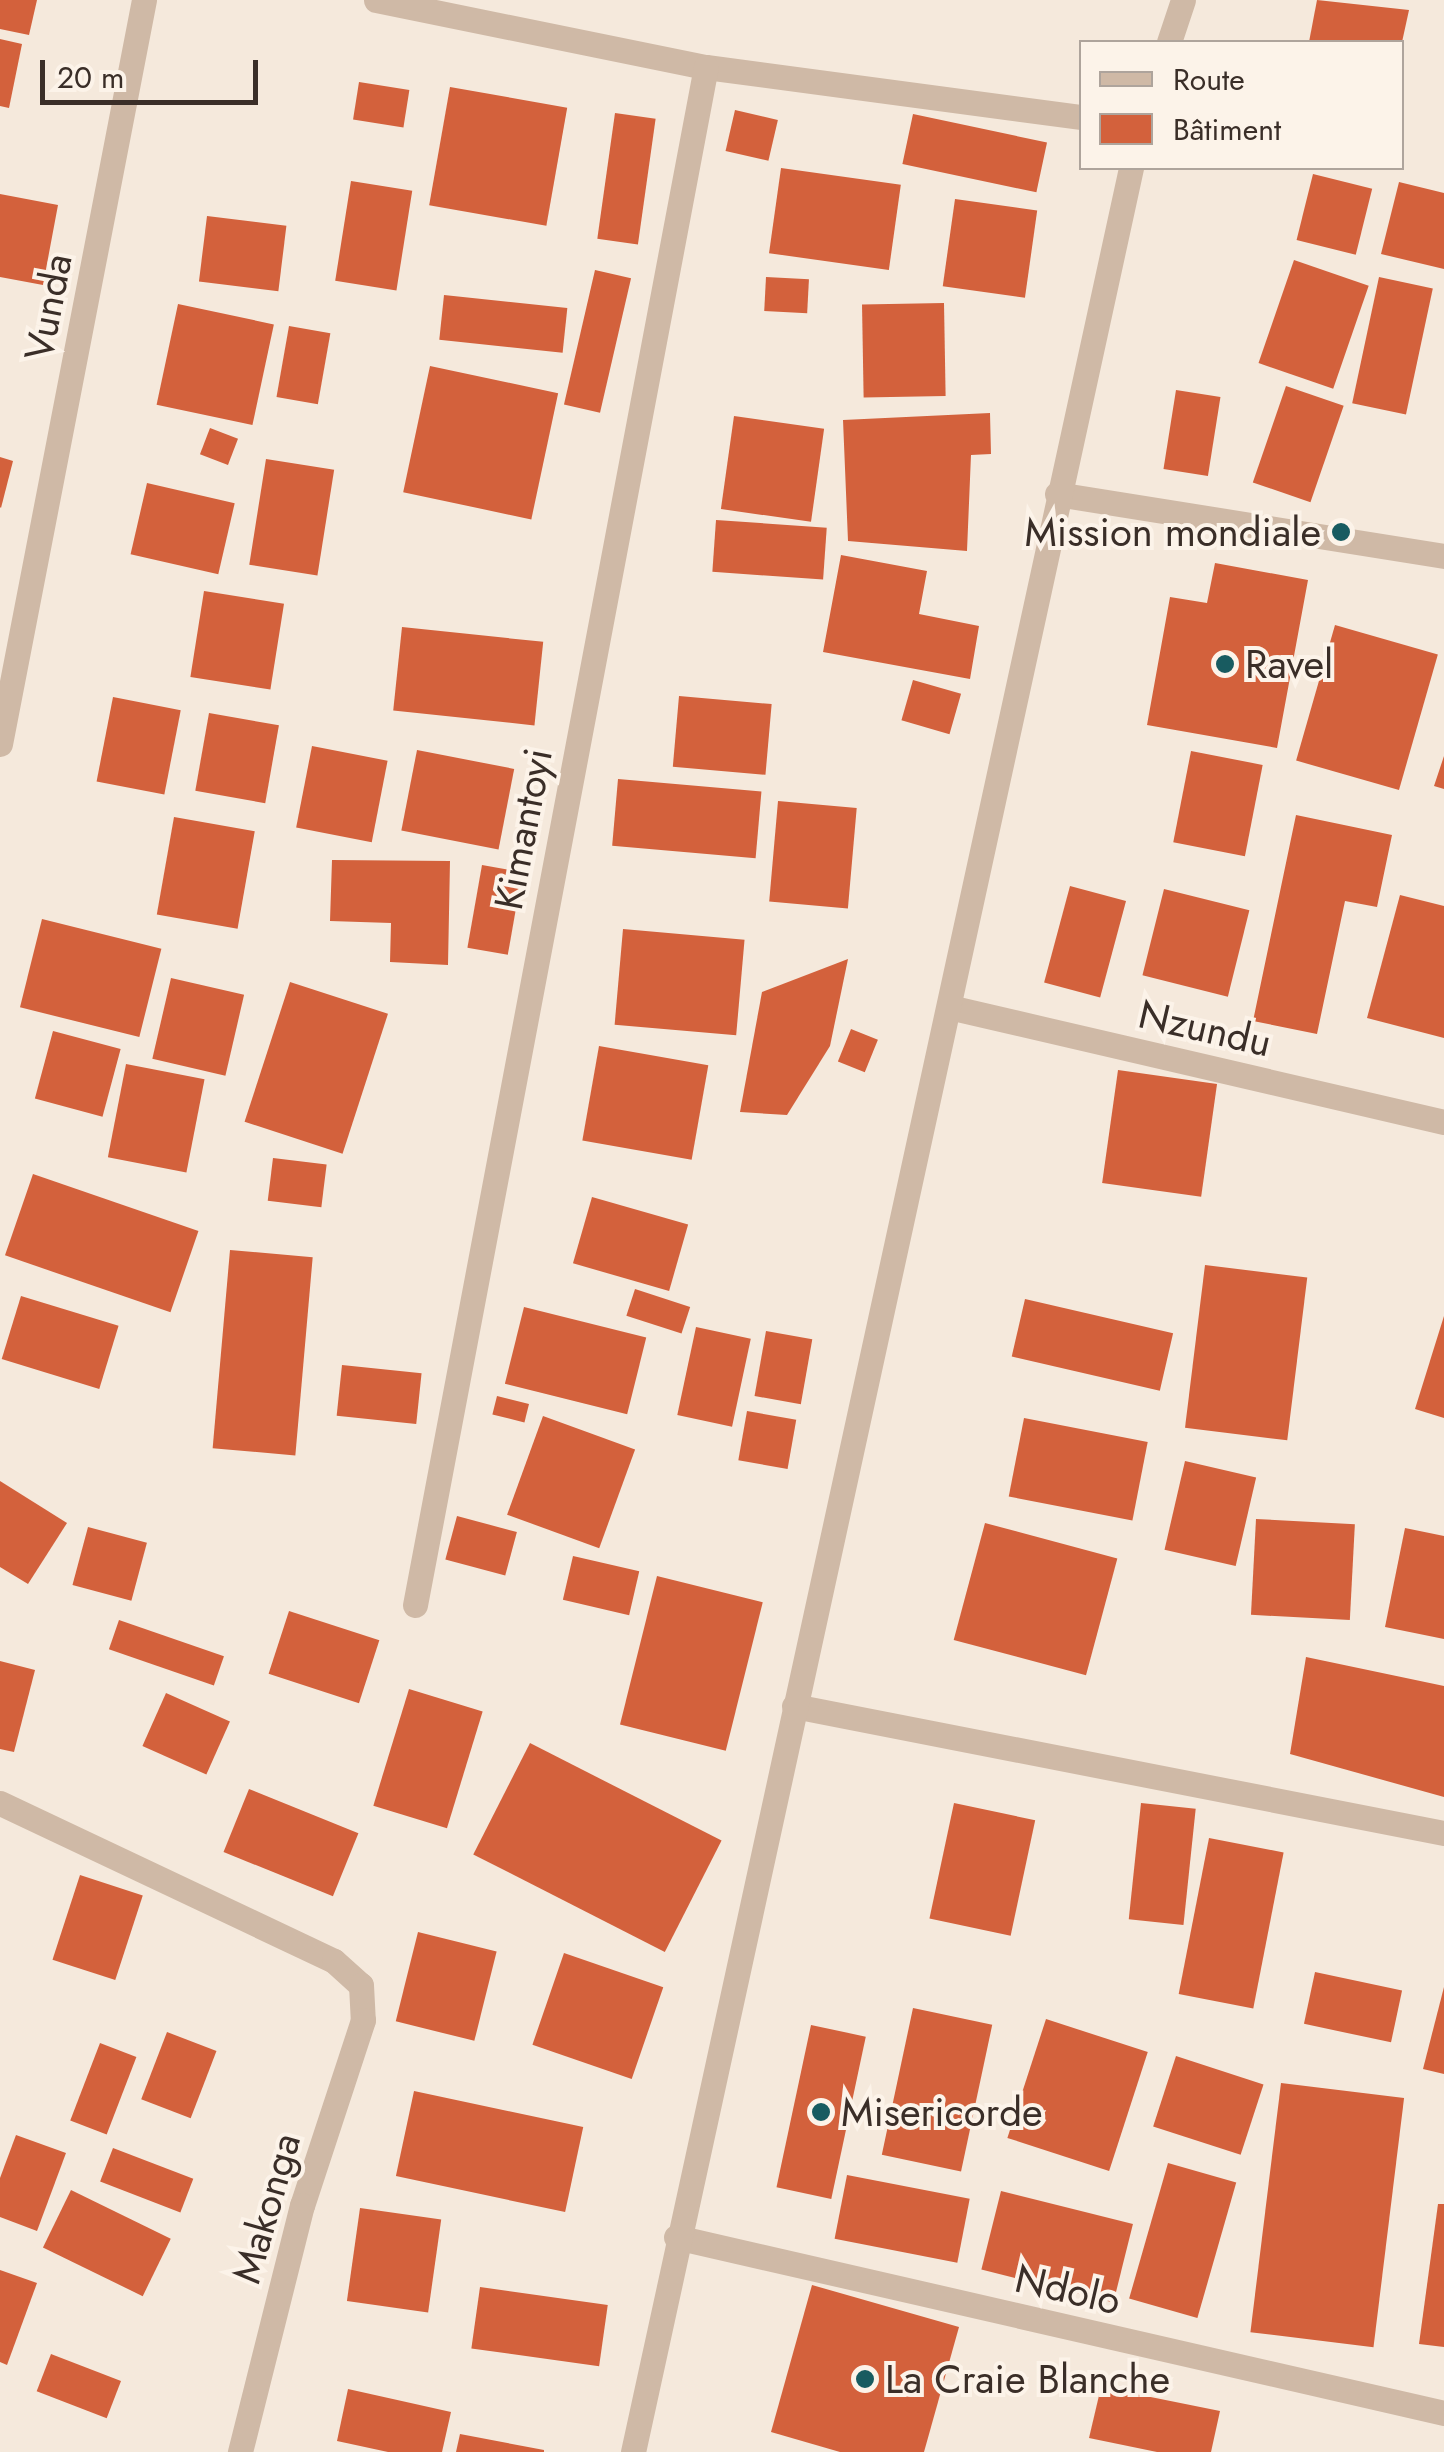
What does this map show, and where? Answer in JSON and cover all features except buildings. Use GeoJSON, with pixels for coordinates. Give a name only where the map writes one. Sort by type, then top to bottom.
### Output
{"type":"FeatureCollection","features":[{"type":"Feature","properties":{"kind":"street","name":"Vunda"},"geometry":{"type":"LineString","coordinates":[[0,744],[144,0]]}},
{"type":"Feature","properties":{"kind":"street"},"geometry":{"type":"LineString","coordinates":[[376,0],[706,67],[1079,117]]}},
{"type":"Feature","properties":{"kind":"street"},"geometry":{"type":"LineString","coordinates":[[1169,40],[1183,0]]}},
{"type":"Feature","properties":{"kind":"street","name":"Kimantoyi"},"geometry":{"type":"LineString","coordinates":[[414,1606],[706,67]]}},
{"type":"Feature","properties":{"kind":"street"},"geometry":{"type":"LineString","coordinates":[[633,2452],[676,2236],[1131,170]]}},
{"type":"Feature","properties":{"kind":"street"},"geometry":{"type":"LineString","coordinates":[[1057,494],[1444,556]]}},
{"type":"Feature","properties":{"kind":"street","name":"Nzundu"},"geometry":{"type":"LineString","coordinates":[[949,1007],[1444,1122]]}},
{"type":"Feature","properties":{"kind":"street"},"geometry":{"type":"LineString","coordinates":[[794,1706],[1444,1833]]}},
{"type":"Feature","properties":{"kind":"street","name":"Makonga"},"geometry":{"type":"LineString","coordinates":[[0,1803],[334,1962],[360,1985],[363,2020],[302,2205],[240,2452]]}},
{"type":"Feature","properties":{"kind":"street","name":"Ndolo"},"geometry":{"type":"LineString","coordinates":[[676,2236],[1444,2412]]}},
{"type":"Feature","properties":{"kind":"place","name":"Mission mondiale"},"geometry":{"type":"Point","coordinates":[1341,532]}},
{"type":"Feature","properties":{"kind":"place","name":"Ravel"},"geometry":{"type":"Point","coordinates":[1225,664]}},
{"type":"Feature","properties":{"kind":"place","name":"Misericorde"},"geometry":{"type":"Point","coordinates":[821,2112]}},
{"type":"Feature","properties":{"kind":"place","name":"La Craie Blanche"},"geometry":{"type":"Point","coordinates":[865,2379]}}]}
